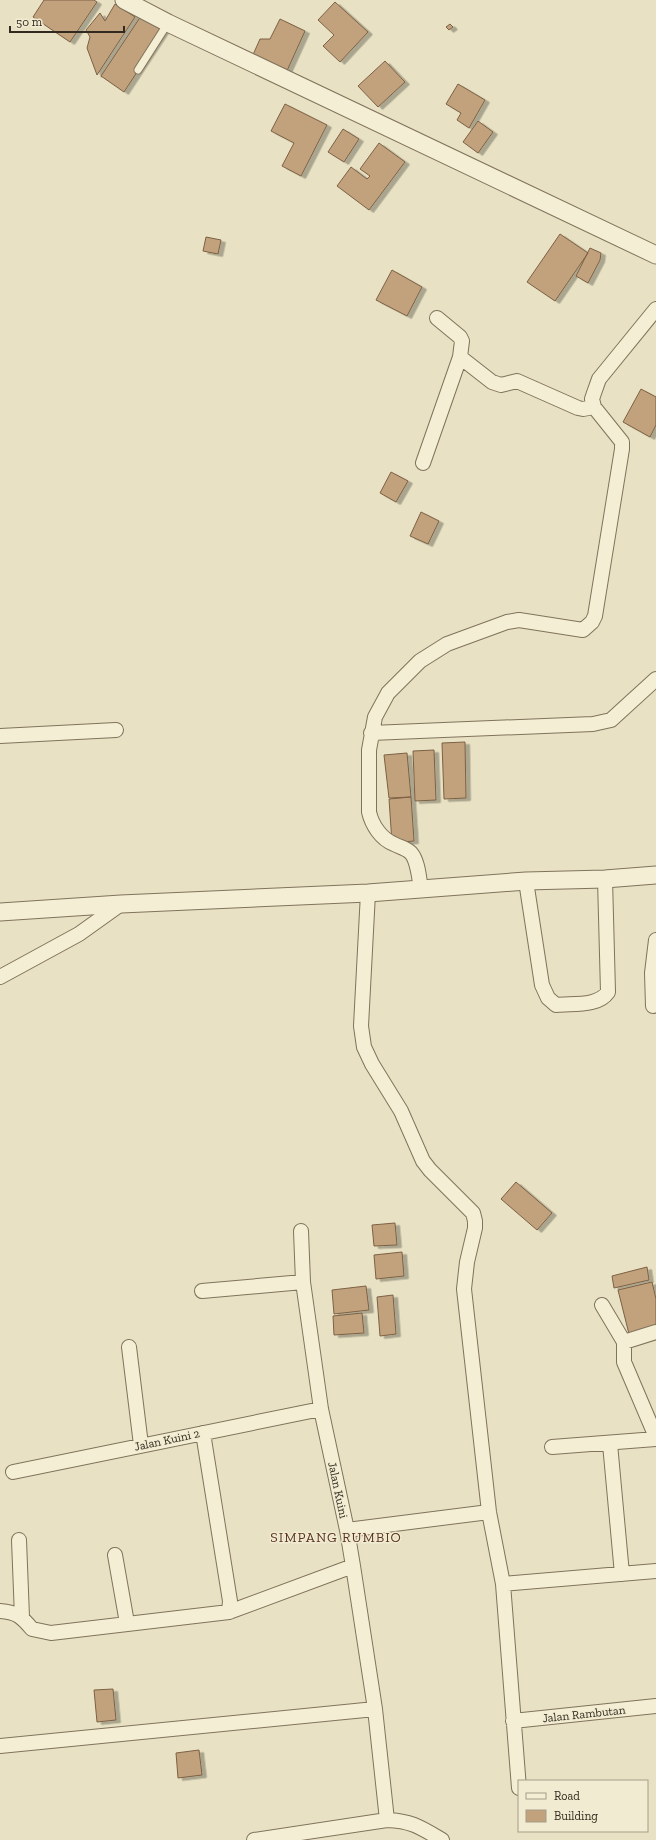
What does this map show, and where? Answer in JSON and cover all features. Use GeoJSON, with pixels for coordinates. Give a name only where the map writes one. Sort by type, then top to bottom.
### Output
{"type":"FeatureCollection","features":[{"type":"Feature","properties":{"kind":"street"},"geometry":{"type":"LineString","coordinates":[[124,0],[168,23],[656,255]]}},
{"type":"Feature","properties":{"kind":"street"},"geometry":{"type":"LineString","coordinates":[[421,889],[415,860],[410,852],[391,843],[375,828],[369,812],[371,733],[375,717],[388,693],[420,661],[447,644],[507,622],[519,620],[583,630],[592,622],[595,616],[622,442],[594,407],[592,399],[599,379],[656,309]]}},
{"type":"Feature","properties":{"kind":"street"},"geometry":{"type":"LineString","coordinates":[[422,463],[460,357],[462,345],[460,337],[437,318]]}},
{"type":"Feature","properties":{"kind":"street"},"geometry":{"type":"LineString","coordinates":[[460,357],[496,384],[500,385],[517,381],[578,408],[583,409],[594,407]]}},
{"type":"Feature","properties":{"kind":"street"},"geometry":{"type":"LineString","coordinates":[[371,733],[599,723],[611,720],[656,679]]}},
{"type":"Feature","properties":{"kind":"street"},"geometry":{"type":"LineString","coordinates":[[0,736],[116,730]]}},
{"type":"Feature","properties":{"kind":"street"},"geometry":{"type":"LineString","coordinates":[[0,912],[121,904],[368,893],[656,875]]}},
{"type":"Feature","properties":{"kind":"street"},"geometry":{"type":"LineString","coordinates":[[526,882],[542,985],[548,998],[556,1005],[599,1001],[605,998],[608,992],[605,879]]}},
{"type":"Feature","properties":{"kind":"street"},"geometry":{"type":"LineString","coordinates":[[368,893],[361,1026],[364,1046],[372,1064],[400,1111],[423,1161],[473,1213],[475,1221],[467,1262],[464,1289],[489,1512],[503,1584],[518,1780]]}},
{"type":"Feature","properties":{"kind":"street"},"geometry":{"type":"LineString","coordinates":[[0,977],[79,934],[121,904]]}},
{"type":"Feature","properties":{"kind":"street"},"geometry":{"type":"LineString","coordinates":[[653,1006],[652,973],[656,940]]}},
{"type":"Feature","properties":{"kind":"street","name":"Jalan Kuini"},"geometry":{"type":"LineString","coordinates":[[300,1231],[303,1282],[321,1409],[347,1530],[375,1709],[387,1820]]}},
{"type":"Feature","properties":{"kind":"street"},"geometry":{"type":"LineString","coordinates":[[202,1291],[303,1282]]}},
{"type":"Feature","properties":{"kind":"street"},"geometry":{"type":"LineString","coordinates":[[552,1447],[610,1444],[656,1438],[624,1362],[624,1342],[602,1305]]}},
{"type":"Feature","properties":{"kind":"street"},"geometry":{"type":"LineString","coordinates":[[624,1342],[656,1332]]}},
{"type":"Feature","properties":{"kind":"street"},"geometry":{"type":"LineString","coordinates":[[129,1347],[141,1445]]}},
{"type":"Feature","properties":{"kind":"street","name":"Jalan Kuini 2"},"geometry":{"type":"LineString","coordinates":[[13,1472],[321,1409]]}},
{"type":"Feature","properties":{"kind":"street"},"geometry":{"type":"LineString","coordinates":[[203,1433],[230,1601],[229,1612]]}},
{"type":"Feature","properties":{"kind":"street"},"geometry":{"type":"LineString","coordinates":[[610,1444],[622,1574]]}},
{"type":"Feature","properties":{"kind":"street"},"geometry":{"type":"LineString","coordinates":[[347,1530],[489,1512]]}},
{"type":"Feature","properties":{"kind":"street"},"geometry":{"type":"LineString","coordinates":[[19,1540],[22,1617]]}},
{"type":"Feature","properties":{"kind":"street"},"geometry":{"type":"LineString","coordinates":[[115,1555],[127,1623]]}},
{"type":"Feature","properties":{"kind":"street"},"geometry":{"type":"LineString","coordinates":[[0,1611],[9,1611],[22,1617],[32,1629],[51,1632],[229,1612],[352,1566]]}},
{"type":"Feature","properties":{"kind":"street"},"geometry":{"type":"LineString","coordinates":[[503,1584],[656,1571]]}},
{"type":"Feature","properties":{"kind":"street","name":"Jalan Rambutan"},"geometry":{"type":"LineString","coordinates":[[513,1721],[656,1706]]}},
{"type":"Feature","properties":{"kind":"street"},"geometry":{"type":"LineString","coordinates":[[0,1746],[375,1709]]}},
{"type":"Feature","properties":{"kind":"street"},"geometry":{"type":"LineString","coordinates":[[254,1840],[387,1820],[403,1820],[414,1824],[442,1840]]}},
{"type":"Feature","properties":{"kind":"lane"},"geometry":{"type":"LineString","coordinates":[[138,70],[168,23]]}},
{"type":"Feature","properties":{"kind":"building"},"geometry":{"type":"Polygon","coordinates":[[[44,0],[94,0],[97,2],[70,42],[33,17],[44,0]]]}},
{"type":"Feature","properties":{"kind":"building"},"geometry":{"type":"Polygon","coordinates":[[[335,2],[368,32],[340,62],[323,46],[334,35],[318,20],[335,2]]]}},
{"type":"Feature","properties":{"kind":"building"},"geometry":{"type":"Polygon","coordinates":[[[115,4],[135,17],[97,75],[87,48],[90,37],[86,30],[100,13],[105,21],[115,4]]]}},
{"type":"Feature","properties":{"kind":"building"},"geometry":{"type":"Polygon","coordinates":[[[141,16],[164,31],[124,92],[101,76],[141,16]]]}},
{"type":"Feature","properties":{"kind":"building"},"geometry":{"type":"Polygon","coordinates":[[[280,19],[305,31],[286,73],[252,57],[260,39],[270,39],[280,19]]]}},
{"type":"Feature","properties":{"kind":"building"},"geometry":{"type":"Polygon","coordinates":[[[450,24],[453,27],[449,30],[446,27],[450,24]]]}},
{"type":"Feature","properties":{"kind":"building"},"geometry":{"type":"Polygon","coordinates":[[[385,61],[405,82],[378,107],[358,86],[385,61]]]}},
{"type":"Feature","properties":{"kind":"building"},"geometry":{"type":"Polygon","coordinates":[[[458,84],[485,100],[469,128],[457,120],[461,113],[446,104],[458,84]]]}},
{"type":"Feature","properties":{"kind":"building"},"geometry":{"type":"Polygon","coordinates":[[[285,104],[327,125],[301,176],[282,166],[294,143],[271,131],[285,104]]]}},
{"type":"Feature","properties":{"kind":"building"},"geometry":{"type":"Polygon","coordinates":[[[478,121],[493,132],[478,153],[463,142],[478,121]]]}},
{"type":"Feature","properties":{"kind":"building"},"geometry":{"type":"Polygon","coordinates":[[[343,129],[359,139],[344,162],[328,152],[343,129]]]}},
{"type":"Feature","properties":{"kind":"building"},"geometry":{"type":"Polygon","coordinates":[[[379,143],[405,162],[369,210],[337,186],[351,167],[367,179],[370,176],[360,169],[379,143]]]}},
{"type":"Feature","properties":{"kind":"building"},"geometry":{"type":"Polygon","coordinates":[[[560,234],[588,253],[555,301],[527,282],[560,234]]]}},
{"type":"Feature","properties":{"kind":"building"},"geometry":{"type":"Polygon","coordinates":[[[206,237],[221,240],[218,254],[203,251],[206,237]]]}},
{"type":"Feature","properties":{"kind":"building"},"geometry":{"type":"Polygon","coordinates":[[[590,248],[601,253],[600,260],[588,283],[576,276],[590,248]]]}},
{"type":"Feature","properties":{"kind":"building"},"geometry":{"type":"Polygon","coordinates":[[[392,270],[422,287],[407,316],[376,300],[392,270]]]}},
{"type":"Feature","properties":{"kind":"building"},"geometry":{"type":"Polygon","coordinates":[[[641,389],[656,397],[656,425],[650,437],[623,422],[641,389]]]}},
{"type":"Feature","properties":{"kind":"building"},"geometry":{"type":"Polygon","coordinates":[[[391,472],[408,481],[396,502],[380,493],[391,472]]]}},
{"type":"Feature","properties":{"kind":"building"},"geometry":{"type":"Polygon","coordinates":[[[421,512],[439,521],[428,544],[410,536],[421,512]]]}},
{"type":"Feature","properties":{"kind":"building"},"geometry":{"type":"Polygon","coordinates":[[[465,742],[466,798],[444,799],[442,743],[465,742]]]}},
{"type":"Feature","properties":{"kind":"building"},"geometry":{"type":"Polygon","coordinates":[[[434,750],[436,800],[415,801],[413,751],[434,750]]]}},
{"type":"Feature","properties":{"kind":"building"},"geometry":{"type":"Polygon","coordinates":[[[407,753],[411,797],[389,798],[384,755],[407,753]]]}},
{"type":"Feature","properties":{"kind":"building"},"geometry":{"type":"Polygon","coordinates":[[[411,797],[414,841],[392,843],[389,799],[411,797]]]}},
{"type":"Feature","properties":{"kind":"building"},"geometry":{"type":"Polygon","coordinates":[[[516,1182],[552,1213],[537,1230],[501,1199],[516,1182]]]}},
{"type":"Feature","properties":{"kind":"building"},"geometry":{"type":"Polygon","coordinates":[[[395,1223],[397,1245],[374,1246],[372,1225],[395,1223]]]}},
{"type":"Feature","properties":{"kind":"building"},"geometry":{"type":"Polygon","coordinates":[[[402,1252],[404,1276],[376,1279],[374,1255],[402,1252]]]}},
{"type":"Feature","properties":{"kind":"building"},"geometry":{"type":"Polygon","coordinates":[[[647,1267],[649,1280],[614,1288],[612,1276],[647,1267]]]}},
{"type":"Feature","properties":{"kind":"building"},"geometry":{"type":"Polygon","coordinates":[[[652,1282],[656,1299],[656,1327],[629,1334],[618,1290],[652,1282]]]}},
{"type":"Feature","properties":{"kind":"building"},"geometry":{"type":"Polygon","coordinates":[[[366,1286],[369,1310],[334,1314],[332,1290],[366,1286]]]}},
{"type":"Feature","properties":{"kind":"building"},"geometry":{"type":"Polygon","coordinates":[[[393,1295],[396,1334],[380,1336],[377,1297],[393,1295]]]}},
{"type":"Feature","properties":{"kind":"building"},"geometry":{"type":"Polygon","coordinates":[[[362,1313],[364,1333],[334,1335],[333,1316],[362,1313]]]}},
{"type":"Feature","properties":{"kind":"building"},"geometry":{"type":"Polygon","coordinates":[[[113,1689],[116,1720],[97,1722],[94,1690],[113,1689]]]}},
{"type":"Feature","properties":{"kind":"building"},"geometry":{"type":"Polygon","coordinates":[[[199,1750],[202,1775],[178,1778],[176,1753],[199,1750]]]}},
{"type":"Feature","properties":{"kind":"district","name":"SIMPANG RUMBIO"},"geometry":{"type":"Point","coordinates":[336,1537]}}]}
